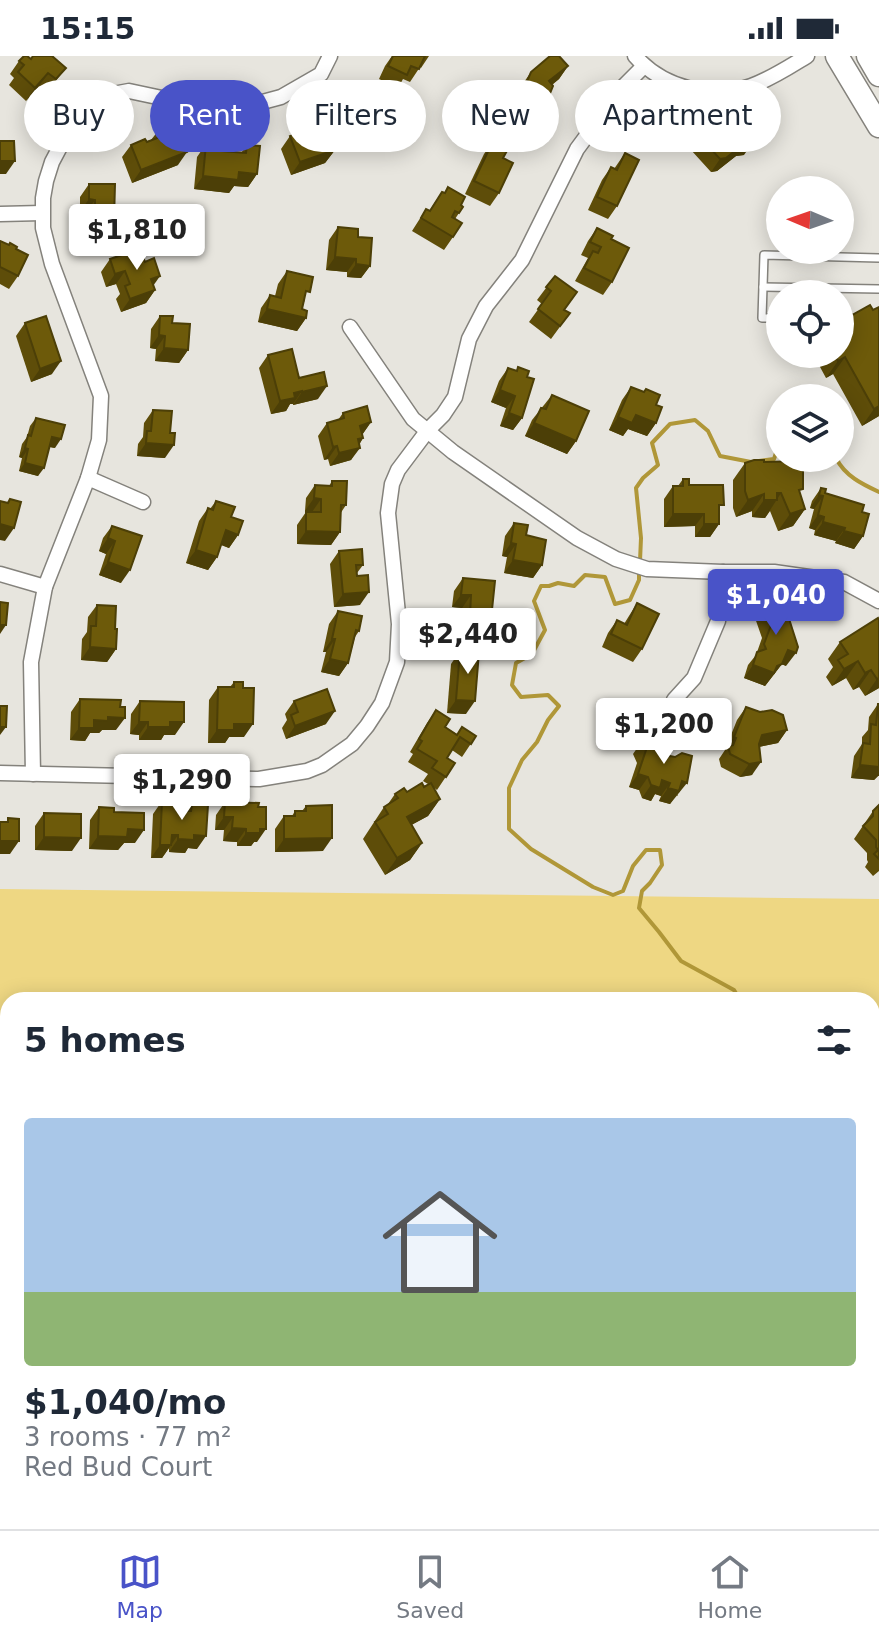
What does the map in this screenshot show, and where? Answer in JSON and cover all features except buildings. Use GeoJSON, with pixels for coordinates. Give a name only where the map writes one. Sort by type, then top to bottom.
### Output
{"type":"FeatureCollection","features":[{"type":"Feature","properties":{"kind":"main road"},"geometry":{"type":"LineString","coordinates":[[837,56],[879,126]]}},
{"type":"Feature","properties":{"kind":"main road"},"geometry":{"type":"LineString","coordinates":[[868,56],[879,75]]}},
{"type":"Feature","properties":{"kind":"street"},"geometry":{"type":"LineString","coordinates":[[33,774],[31,662],[45,587],[88,478],[99,440],[101,396],[52,264],[42,213],[46,181],[61,145],[74,124],[113,94],[129,91],[204,107],[244,107],[281,97],[321,74],[330,56]]}},
{"type":"Feature","properties":{"kind":"street"},"geometry":{"type":"LineString","coordinates":[[0,773],[269,778],[322,765],[352,744],[382,703],[397,662],[399,624],[389,499],[398,470],[455,397],[469,339],[486,306],[522,260],[577,149],[640,61],[665,79],[705,92],[750,87],[807,56]]}},
{"type":"Feature","properties":{"kind":"street"},"geometry":{"type":"LineString","coordinates":[[0,214],[42,213]]}},
{"type":"Feature","properties":{"kind":"street"},"geometry":{"type":"LineString","coordinates":[[350,327],[413,419],[453,452],[577,538],[616,559],[647,569],[774,572],[844,582],[879,601]]}},
{"type":"Feature","properties":{"kind":"street"},"geometry":{"type":"LineString","coordinates":[[88,478],[143,502]]}},
{"type":"Feature","properties":{"kind":"street"},"geometry":{"type":"LineString","coordinates":[[674,700],[694,678],[718,621],[723,572]]}},
{"type":"Feature","properties":{"kind":"street"},"geometry":{"type":"LineString","coordinates":[[0,574],[45,587]]}},
{"type":"Feature","properties":{"kind":"lane"},"geometry":{"type":"LineString","coordinates":[[766,318],[762,318],[764,255],[879,258]]}},
{"type":"Feature","properties":{"kind":"lane"},"geometry":{"type":"LineString","coordinates":[[763,287],[879,289]]}},
{"type":"Feature","properties":{"kind":"shaded area"},"geometry":{"type":"Polygon","coordinates":[[[0,889],[879,899],[879,992],[0,992],[0,889]]]}},
{"type":"Feature","properties":{"kind":"waterway"},"geometry":{"type":"LineString","coordinates":[[640,561],[636,488],[658,465],[652,443],[670,424],[695,420],[708,431],[720,456],[751,462]]}},
{"type":"Feature","properties":{"kind":"waterway"},"geometry":{"type":"LineString","coordinates":[[759,461],[766,460]]}},
{"type":"Feature","properties":{"kind":"waterway"},"geometry":{"type":"LineString","coordinates":[[847,472],[879,492]]}},
{"type":"Feature","properties":{"kind":"waterway"},"geometry":{"type":"LineString","coordinates":[[639,570],[639,580],[630,600],[615,604],[605,577],[585,575],[574,586],[558,583],[541,586],[534,601],[545,630],[532,654],[516,663],[512,685],[521,697],[548,695],[559,706],[522,760],[509,788],[509,829],[531,849],[593,887],[613,895],[623,891],[633,866],[646,850],[660,850],[662,865],[642,891],[639,908],[681,961],[735,992]]}}]}
